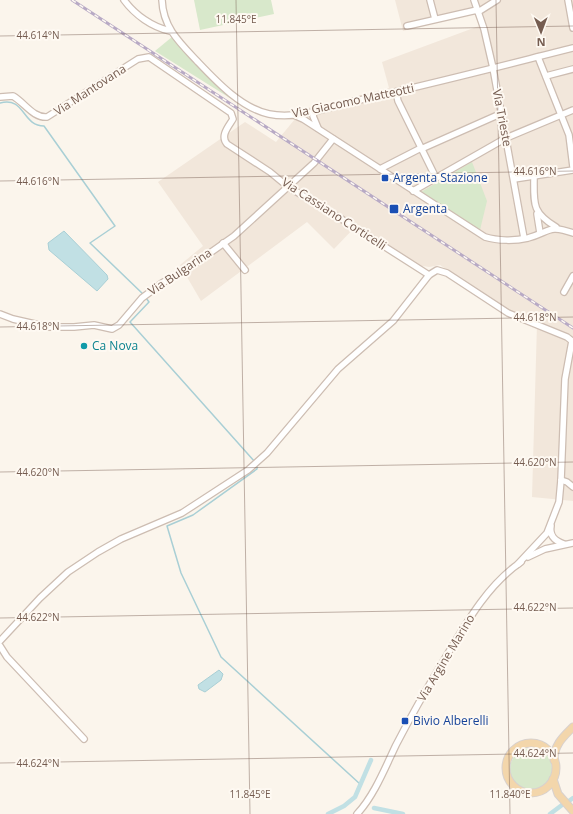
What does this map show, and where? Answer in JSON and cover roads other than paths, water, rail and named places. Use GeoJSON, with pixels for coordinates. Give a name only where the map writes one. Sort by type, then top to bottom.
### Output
{"type":"FeatureCollection","features":[{"type":"Feature","properties":{"kind":"main road"},"geometry":{"type":"LineString","coordinates":[[554,761],[555,748],[573,727]]}},
{"type":"Feature","properties":{"kind":"main road"},"geometry":{"type":"LineString","coordinates":[[542,746],[553,743],[565,735]]}},
{"type":"Feature","properties":{"kind":"main road"},"geometry":{"type":"LineString","coordinates":[[540,791],[549,785],[553,779],[556,770],[554,761],[548,750],[542,746],[528,743],[519,746],[512,752],[506,764],[508,778],[518,789],[526,792],[540,791],[552,793],[573,811]]}},
{"type":"Feature","properties":{"kind":"main road"},"geometry":{"type":"LineString","coordinates":[[553,779],[556,790],[562,800]]}},
{"type":"Feature","properties":{"kind":"street"},"geometry":{"type":"LineString","coordinates":[[124,0],[132,10],[148,22],[170,31]]}},
{"type":"Feature","properties":{"kind":"street","name":"Via Giacomo Matteotti"},"geometry":{"type":"LineString","coordinates":[[162,0],[164,16],[170,31],[199,64],[241,101],[262,112],[277,115],[292,115],[396,92],[573,48]]}},
{"type":"Feature","properties":{"kind":"street"},"geometry":{"type":"LineString","coordinates":[[430,0],[435,19]]}},
{"type":"Feature","properties":{"kind":"street","name":"Via Trieste"},"geometry":{"type":"LineString","coordinates":[[474,0],[493,68],[500,114],[514,179],[524,238]]}},
{"type":"Feature","properties":{"kind":"street"},"geometry":{"type":"LineString","coordinates":[[408,26],[477,11],[497,0]]}},
{"type":"Feature","properties":{"kind":"street"},"geometry":{"type":"LineString","coordinates":[[568,0],[573,28]]}},
{"type":"Feature","properties":{"kind":"street","name":"Via Cassiano Corticelli"},"geometry":{"type":"LineString","coordinates":[[138,59],[146,57],[151,58],[231,113],[233,119],[224,134],[224,141],[287,186],[429,275]]}},
{"type":"Feature","properties":{"kind":"street"},"geometry":{"type":"LineString","coordinates":[[538,57],[570,140],[573,167]]}},
{"type":"Feature","properties":{"kind":"street","name":"Via Mantovana"},"geometry":{"type":"LineString","coordinates":[[0,97],[14,96],[34,113],[41,117],[47,117],[138,59]]}},
{"type":"Feature","properties":{"kind":"street"},"geometry":{"type":"LineString","coordinates":[[546,76],[573,69]]}},
{"type":"Feature","properties":{"kind":"street"},"geometry":{"type":"LineString","coordinates":[[396,92],[398,101],[436,178]]}},
{"type":"Feature","properties":{"kind":"street"},"geometry":{"type":"LineString","coordinates":[[315,110],[313,116],[318,129],[326,135]]}},
{"type":"Feature","properties":{"kind":"street"},"geometry":{"type":"LineString","coordinates":[[413,191],[506,138],[573,110]]}},
{"type":"Feature","properties":{"kind":"street"},"geometry":{"type":"LineString","coordinates":[[380,169],[421,148],[500,114]]}},
{"type":"Feature","properties":{"kind":"street"},"geometry":{"type":"LineString","coordinates":[[292,115],[303,119],[485,237],[495,239],[524,238],[548,229],[558,229],[573,233]]}},
{"type":"Feature","properties":{"kind":"street","name":"Via Bulgarina"},"geometry":{"type":"LineString","coordinates":[[0,314],[13,319],[48,327],[94,325],[112,329],[119,325],[145,296],[162,283],[190,267],[234,236],[321,155],[333,139]]}},
{"type":"Feature","properties":{"kind":"street"},"geometry":{"type":"LineString","coordinates":[[514,179],[573,170]]}},
{"type":"Feature","properties":{"kind":"street"},"geometry":{"type":"LineString","coordinates":[[534,176],[534,203],[540,233]]}},
{"type":"Feature","properties":{"kind":"street"},"geometry":{"type":"LineString","coordinates":[[536,211],[543,219],[558,229]]}},
{"type":"Feature","properties":{"kind":"street"},"geometry":{"type":"LineString","coordinates":[[222,244],[245,270]]}},
{"type":"Feature","properties":{"kind":"street"},"geometry":{"type":"LineString","coordinates":[[0,641],[40,598],[68,572],[121,539],[182,513],[256,463],[267,453],[338,369],[393,321],[429,275],[437,270],[443,271],[508,313],[570,338],[572,343],[566,364],[559,502],[544,536],[518,564]]}},
{"type":"Feature","properties":{"kind":"street"},"geometry":{"type":"LineString","coordinates":[[564,292],[573,276]]}},
{"type":"Feature","properties":{"kind":"street"},"geometry":{"type":"LineString","coordinates":[[561,480],[567,482],[573,487]]}},
{"type":"Feature","properties":{"kind":"street"},"geometry":{"type":"LineString","coordinates":[[551,523],[550,531],[553,537],[564,544]]}},
{"type":"Feature","properties":{"kind":"street"},"geometry":{"type":"LineString","coordinates":[[544,536],[545,541],[550,547]]}},
{"type":"Feature","properties":{"kind":"street"},"geometry":{"type":"LineString","coordinates":[[550,547],[553,537]]}},
{"type":"Feature","properties":{"kind":"street","name":"Via Argine Marino"},"geometry":{"type":"LineString","coordinates":[[357,814],[368,799],[411,717],[458,636],[478,606],[495,586],[518,564],[534,553],[550,547],[573,544]]}},
{"type":"Feature","properties":{"kind":"street"},"geometry":{"type":"LineString","coordinates":[[0,646],[8,657],[84,739]]}},
{"type":"Feature","properties":{"kind":"water"},"geometry":{"type":"Polygon","coordinates":[[[64,231],[107,275],[108,279],[97,291],[49,250],[48,243],[64,231]]]}},
{"type":"Feature","properties":{"kind":"water"},"geometry":{"type":"Polygon","coordinates":[[[219,670],[223,674],[221,680],[205,692],[199,689],[198,685],[219,670]]]}},
{"type":"Feature","properties":{"kind":"waterway"},"geometry":{"type":"LineString","coordinates":[[0,103],[8,102],[14,104],[19,107],[31,121],[37,125],[44,126],[115,226],[90,243],[144,295]]}},
{"type":"Feature","properties":{"kind":"waterway"},"geometry":{"type":"LineString","coordinates":[[146,298],[149,302],[130,322],[255,462]]}},
{"type":"Feature","properties":{"kind":"waterway"},"geometry":{"type":"LineString","coordinates":[[257,465],[257,469],[193,515],[167,526],[181,573],[221,657],[360,784]]}},
{"type":"Feature","properties":{"kind":"waterway"},"geometry":{"type":"LineString","coordinates":[[328,814],[344,806],[355,797],[371,760]]}},
{"type":"Feature","properties":{"kind":"waterway"},"geometry":{"type":"LineString","coordinates":[[569,801],[573,798]]}},
{"type":"Feature","properties":{"kind":"waterway"},"geometry":{"type":"LineString","coordinates":[[550,814],[562,805]]}},
{"type":"Feature","properties":{"kind":"waterway"},"geometry":{"type":"LineString","coordinates":[[374,808],[403,814]]}},
{"type":"Feature","properties":{"kind":"railway"},"geometry":{"type":"LineString","coordinates":[[72,0],[573,328]]}},
{"type":"Feature","properties":{"kind":"place","name":"Argenta Stazione"},"geometry":{"type":"Point","coordinates":[385,178]}},
{"type":"Feature","properties":{"kind":"place","name":"Argenta"},"geometry":{"type":"Point","coordinates":[394,209]}},
{"type":"Feature","properties":{"kind":"place","name":"Ca Nova"},"geometry":{"type":"Point","coordinates":[84,346]}},
{"type":"Feature","properties":{"kind":"place","name":"Bivio Alberelli"},"geometry":{"type":"Point","coordinates":[405,721]}}]}
